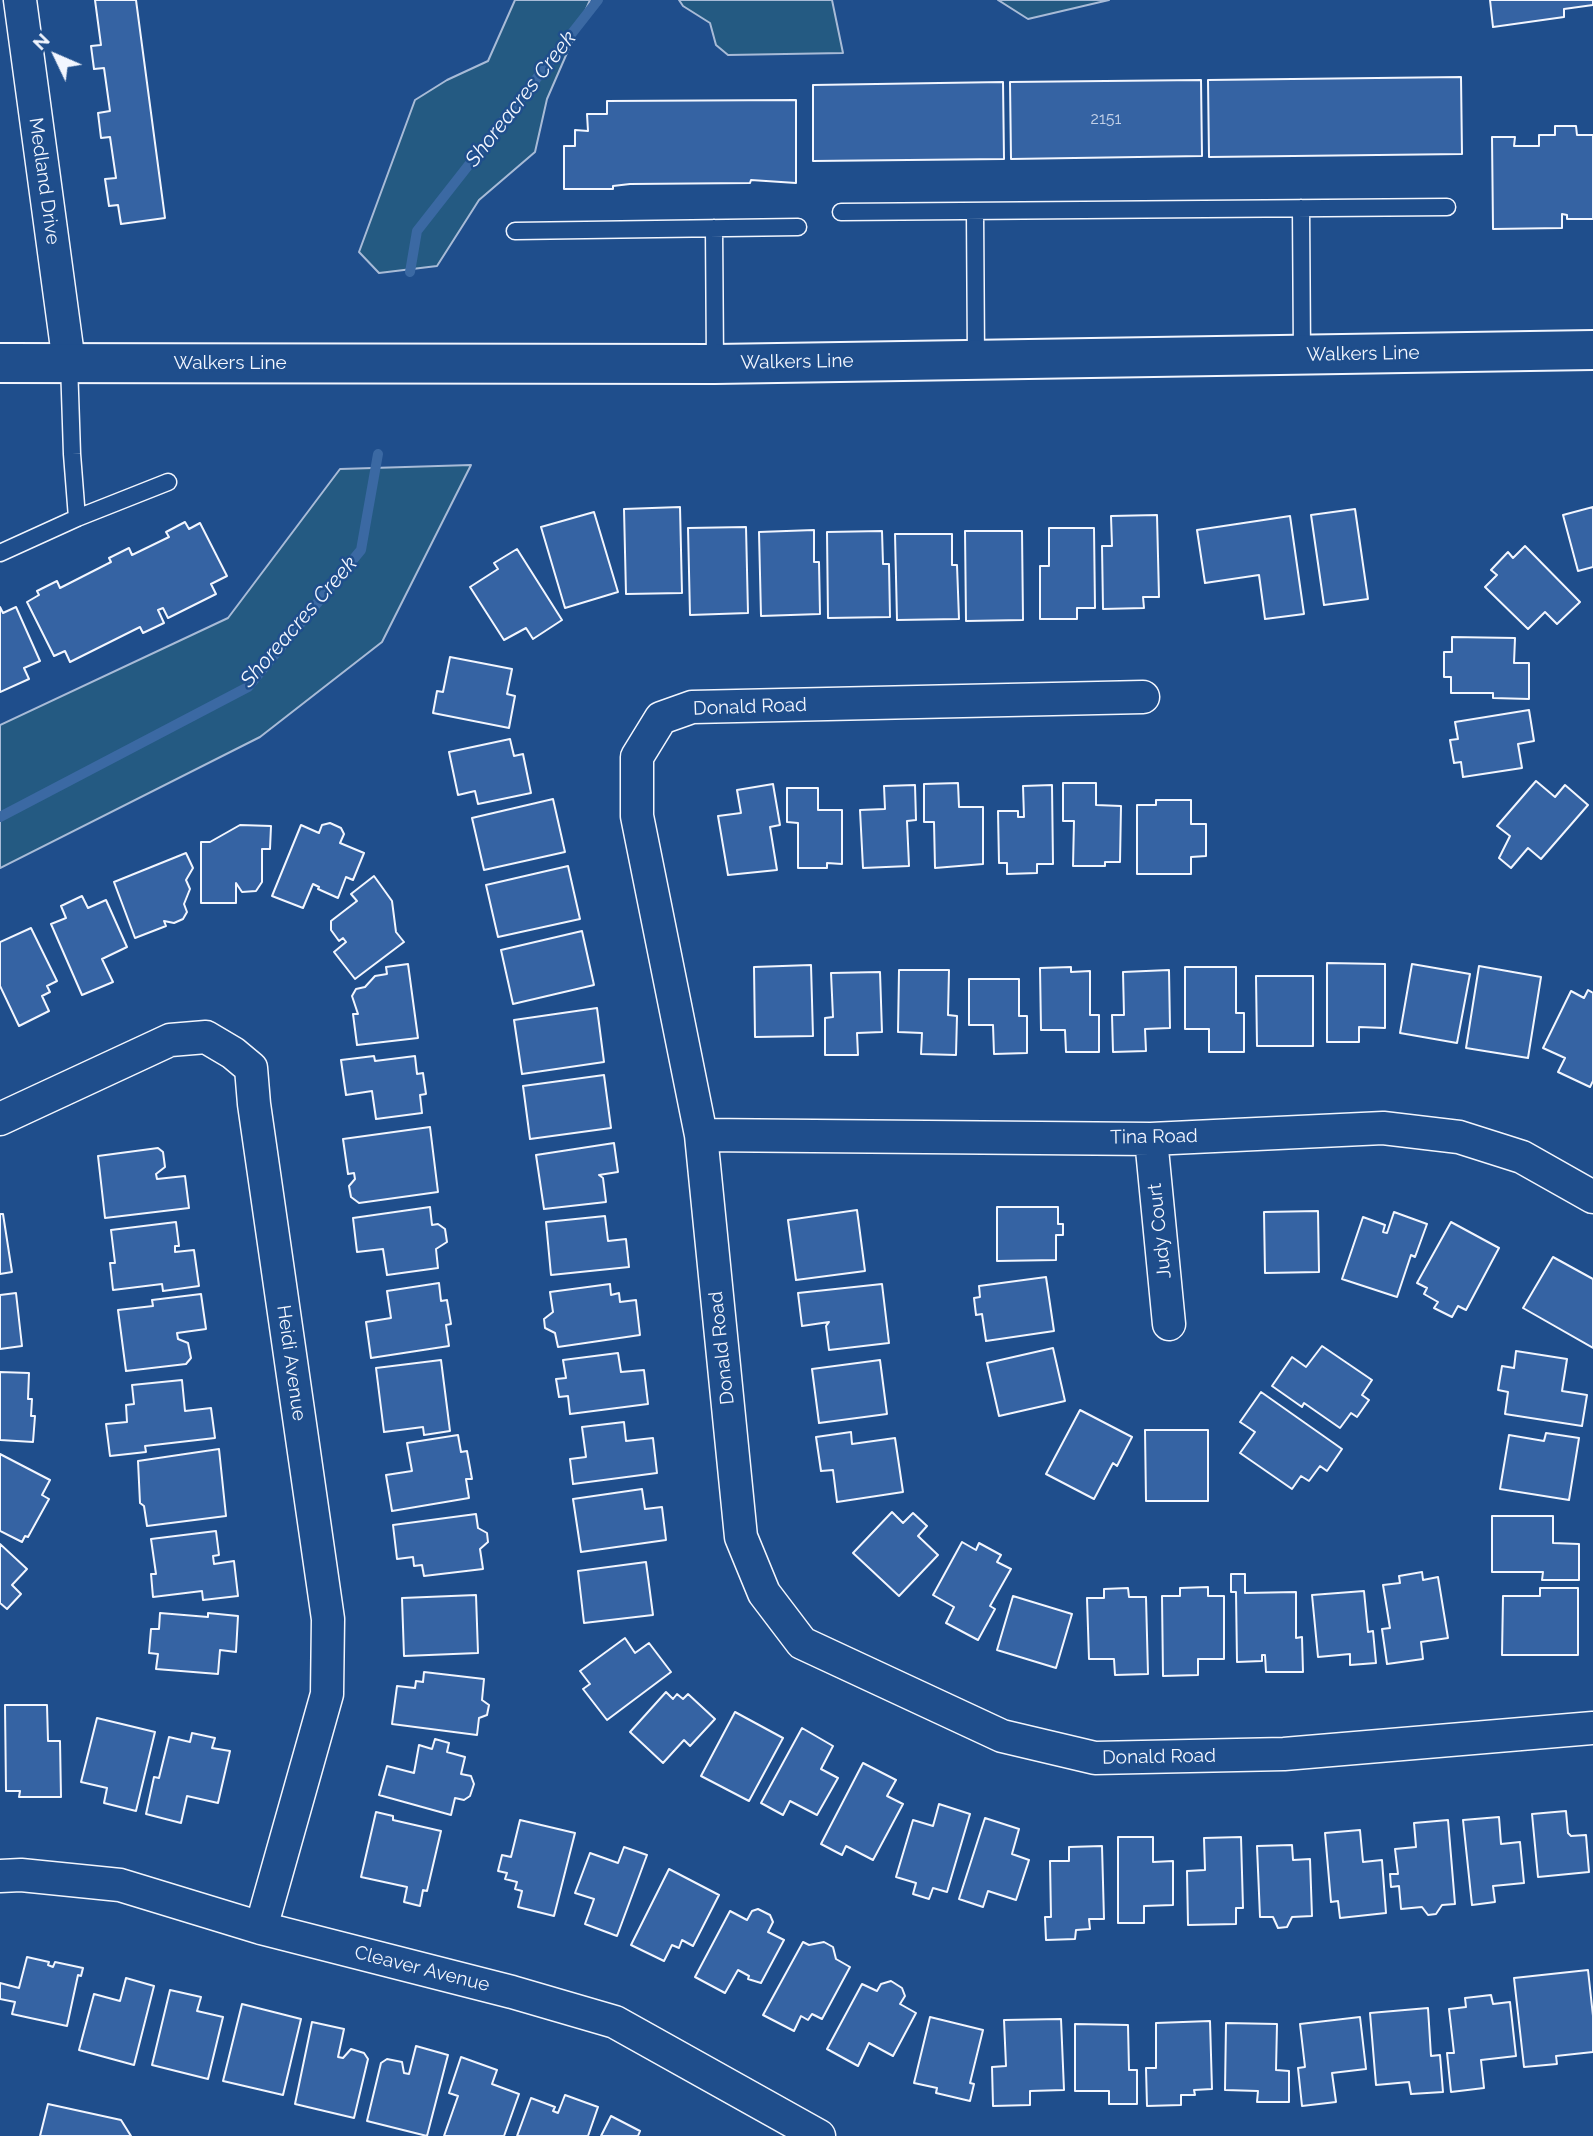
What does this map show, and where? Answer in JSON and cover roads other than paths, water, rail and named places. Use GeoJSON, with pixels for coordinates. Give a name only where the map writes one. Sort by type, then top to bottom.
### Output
{"type":"FeatureCollection","features":[{"type":"Feature","properties":{"kind":"main road","name":"Walkers Line"},"geometry":{"type":"LineString","coordinates":[[0,363],[715,363],[1593,350]]}},
{"type":"Feature","properties":{"kind":"street","name":"Medland Drive"},"geometry":{"type":"LineString","coordinates":[[20,0],[69,363]]}},
{"type":"Feature","properties":{"kind":"street","name":"Donald Road"},"geometry":{"type":"LineString","coordinates":[[1143,697],[692,707],[661,718],[637,757],[637,816],[701,1135],[741,1536],[764,1593],[802,1643],[1002,1736],[1095,1758],[1284,1754],[1593,1728]]}},
{"type":"Feature","properties":{"kind":"street","name":"Heidi Avenue"},"geometry":{"type":"LineString","coordinates":[[0,1119],[170,1040],[206,1037],[233,1052],[251,1068],[328,1619],[327,1694],[261,1928]]}},
{"type":"Feature","properties":{"kind":"street","name":"Tina Road"},"geometry":{"type":"LineString","coordinates":[[701,1135],[1150,1139],[1383,1128],[1459,1136],[1522,1157],[1593,1197]]}},
{"type":"Feature","properties":{"kind":"street","name":"Judy Court"},"geometry":{"type":"LineString","coordinates":[[1150,1139],[1169,1324]]}},
{"type":"Feature","properties":{"kind":"street","name":"Cleaver Avenue"},"geometry":{"type":"LineString","coordinates":[[0,1876],[21,1875],[120,1885],[261,1928],[512,1992],[615,2022],[819,2136]]}},
{"type":"Feature","properties":{"kind":"lane"},"geometry":{"type":"LineString","coordinates":[[841,212],[1447,207]]}},
{"type":"Feature","properties":{"kind":"lane"},"geometry":{"type":"LineString","coordinates":[[1301,208],[1302,355]]}},
{"type":"Feature","properties":{"kind":"lane"},"geometry":{"type":"LineString","coordinates":[[975,211],[976,359]]}},
{"type":"Feature","properties":{"kind":"lane"},"geometry":{"type":"LineString","coordinates":[[515,231],[798,227]]}},
{"type":"Feature","properties":{"kind":"lane"},"geometry":{"type":"LineString","coordinates":[[714,228],[715,363]]}},
{"type":"Feature","properties":{"kind":"lane"},"geometry":{"type":"LineString","coordinates":[[69,363],[77,518]]}},
{"type":"Feature","properties":{"kind":"lane"},"geometry":{"type":"LineString","coordinates":[[0,553],[77,518],[168,482]]}},
{"type":"Feature","properties":{"kind":"waterway","name":"Shoreacres Creek"},"geometry":{"type":"LineString","coordinates":[[410,272],[417,231],[598,0]]}},
{"type":"Feature","properties":{"kind":"waterway","name":"Shoreacres Creek"},"geometry":{"type":"LineString","coordinates":[[0,817],[248,687],[361,550],[378,454]]}}]}
